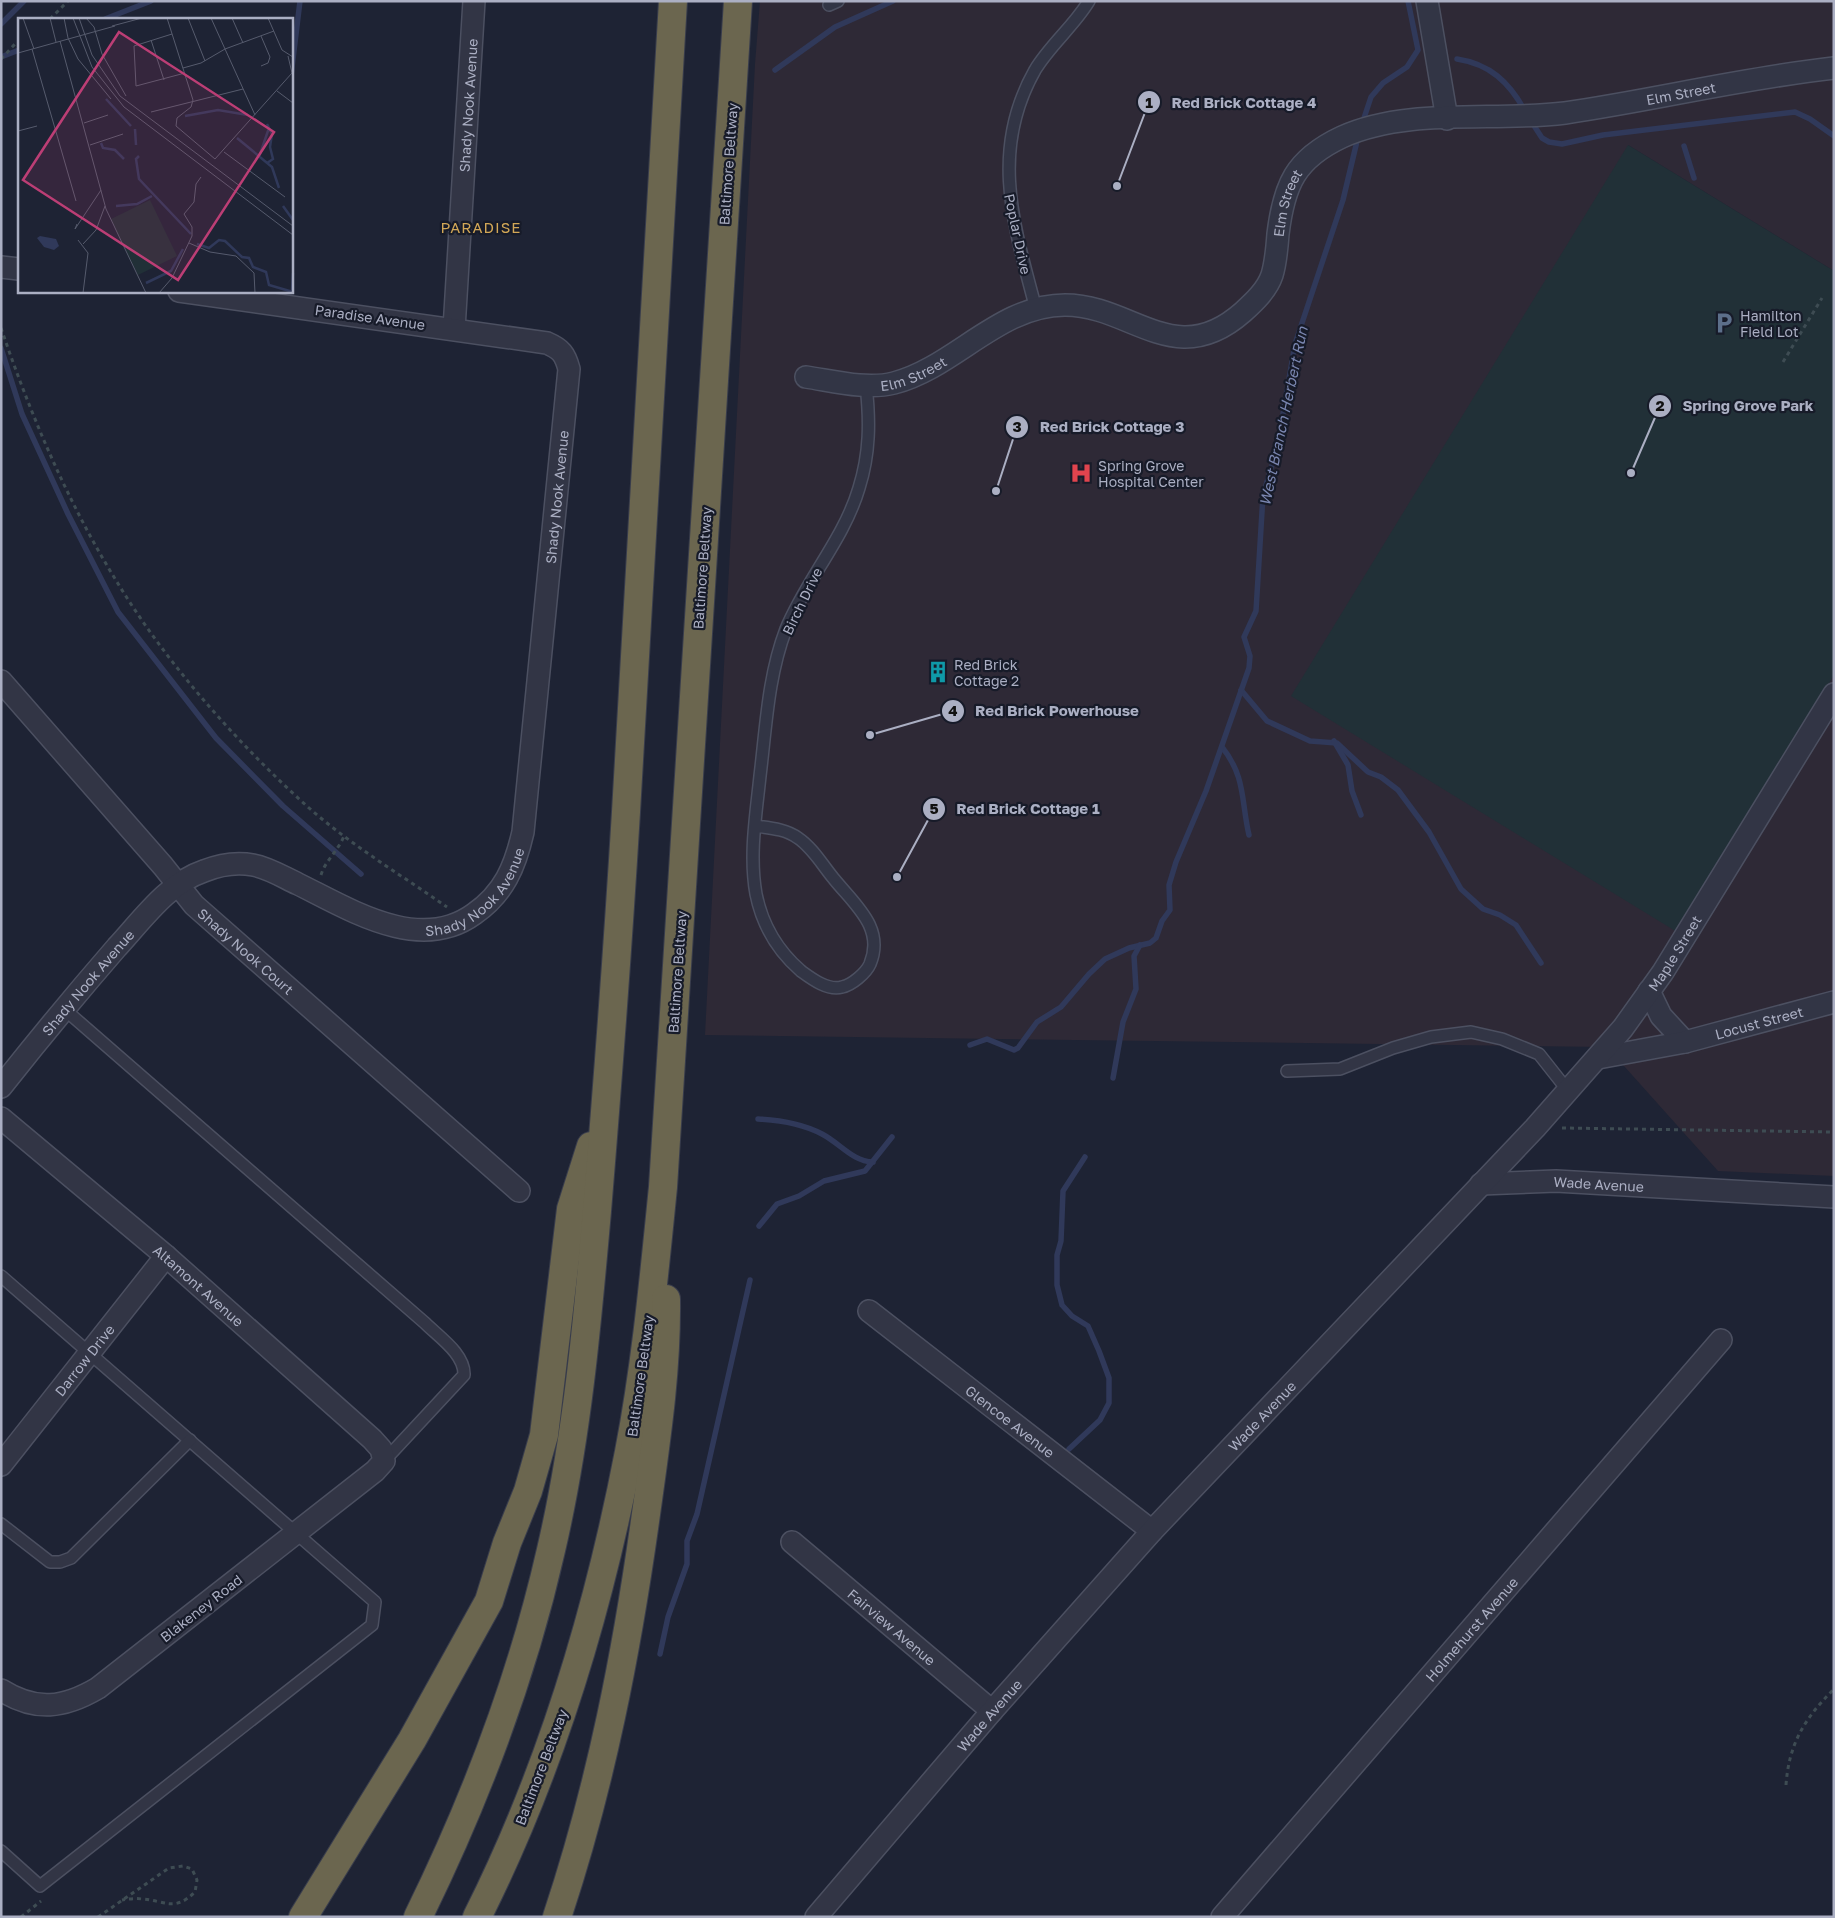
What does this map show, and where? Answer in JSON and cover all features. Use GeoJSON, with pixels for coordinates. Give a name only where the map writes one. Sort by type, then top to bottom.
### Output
{"type":"FeatureCollection","features":[{"type":"Feature","properties":{"kind":"highway"},"geometry":{"type":"LineString","coordinates":[[418,1917],[454,1843],[494,1744],[526,1647],[552,1549],[571,1449],[585,1341],[619,939],[673,1]]}},
{"type":"Feature","properties":{"kind":"highway","name":"Baltimore Beltway"},"geometry":{"type":"LineString","coordinates":[[477,1917],[502,1866],[546,1761],[580,1660],[609,1547],[629,1450],[647,1339],[663,1187],[738,1]]}},
{"type":"Feature","properties":{"kind":"highway"},"geometry":{"type":"LineString","coordinates":[[303,1917],[412,1740],[489,1601],[507,1543],[528,1491],[544,1435],[571,1210],[607,1092]]}},
{"type":"Feature","properties":{"kind":"highway"},"geometry":{"type":"LineString","coordinates":[[557,1917],[598,1778],[617,1693],[641,1551],[667,1344],[663,1187]]}},
{"type":"Feature","properties":{"kind":"street","name":"Shady Nook Avenue"},"geometry":{"type":"LineString","coordinates":[[454,329],[474,1]]}},
{"type":"Feature","properties":{"kind":"street"},"geometry":{"type":"LineString","coordinates":[[1428,1],[1447,118]]}},
{"type":"Feature","properties":{"kind":"street","name":"Elm Street"},"geometry":{"type":"LineString","coordinates":[[806,377],[866,385],[893,384],[922,372],[992,329],[1036,309],[1064,305],[1094,309],[1155,333],[1176,338],[1198,335],[1221,328],[1258,298],[1272,277],[1280,213],[1292,177],[1304,160],[1321,147],[1346,135],[1374,127],[1447,118],[1516,117],[1564,113],[1784,73],[1834,68]]}},
{"type":"Feature","properties":{"kind":"street"},"geometry":{"type":"LineString","coordinates":[[1,266],[18,269]]}},
{"type":"Feature","properties":{"kind":"street","name":"Paradise Avenue"},"geometry":{"type":"LineString","coordinates":[[186,292],[454,329],[547,343],[560,348]]}},
{"type":"Feature","properties":{"kind":"street","name":"Shady Nook Avenue"},"geometry":{"type":"LineString","coordinates":[[1,1087],[63,1008],[155,905],[179,885],[203,871],[228,864],[252,865],[271,871],[363,916],[392,926],[423,930],[449,927],[466,920],[482,908],[501,888],[516,863],[523,832],[569,369],[566,358],[560,348]]}},
{"type":"Feature","properties":{"kind":"street","name":"Shady Nook Court"},"geometry":{"type":"LineString","coordinates":[[1,681],[179,885],[194,905],[519,1192]]}},
{"type":"Feature","properties":{"kind":"street","name":"Maple Street"},"geometry":{"type":"LineString","coordinates":[[1481,1184],[1569,1092],[1623,1028],[1649,991],[1834,694]]}},
{"type":"Feature","properties":{"kind":"street"},"geometry":{"type":"LineString","coordinates":[[1649,991],[1661,1016],[1685,1042]]}},
{"type":"Feature","properties":{"kind":"street","name":"Locust Street"},"geometry":{"type":"LineString","coordinates":[[1598,1058],[1685,1042],[1834,1002]]}},
{"type":"Feature","properties":{"kind":"street","name":"Altamont Avenue"},"geometry":{"type":"LineString","coordinates":[[1,1118],[166,1256],[372,1438],[381,1450],[384,1461]]}},
{"type":"Feature","properties":{"kind":"street","name":"Wade Avenue"},"geometry":{"type":"LineString","coordinates":[[816,1917],[992,1711],[1152,1531],[1481,1184],[1556,1181],[1834,1196]]}},
{"type":"Feature","properties":{"kind":"street","name":"Darrow Drive"},"geometry":{"type":"LineString","coordinates":[[1,1465],[166,1256]]}},
{"type":"Feature","properties":{"kind":"street","name":"Glencoe Avenue"},"geometry":{"type":"LineString","coordinates":[[868,1311],[1152,1531]]}},
{"type":"Feature","properties":{"kind":"street","name":"Holmehurst Avenue"},"geometry":{"type":"LineString","coordinates":[[1222,1917],[1722,1340]]}},
{"type":"Feature","properties":{"kind":"street","name":"Blakeney Road"},"geometry":{"type":"LineString","coordinates":[[1,1690],[17,1700],[39,1705],[59,1705],[80,1699],[98,1688],[297,1534],[375,1471],[384,1461]]}},
{"type":"Feature","properties":{"kind":"street","name":"Fairview Avenue"},"geometry":{"type":"LineString","coordinates":[[792,1542],[992,1711]]}},
{"type":"Feature","properties":{"kind":"lane","name":"Poplar Drive"},"geometry":{"type":"LineString","coordinates":[[1036,309],[1015,232],[1008,188],[1008,153],[1014,121],[1036,70],[1051,47],[1081,14],[1088,1]]}},
{"type":"Feature","properties":{"kind":"lane","name":"Birch Drive"},"geometry":{"type":"LineString","coordinates":[[755,826],[779,829],[798,838],[869,921],[876,940],[873,956],[867,970],[842,987],[827,986],[810,978],[777,945],[766,924],[757,897],[752,869],[755,826],[769,698],[777,657],[786,629],[802,595],[848,517],[859,490],[868,458],[870,424],[866,385]]}},
{"type":"Feature","properties":{"kind":"lane"},"geometry":{"type":"LineString","coordinates":[[63,1008],[425,1323],[459,1357],[465,1366],[464,1375],[384,1461]]}},
{"type":"Feature","properties":{"kind":"lane"},"geometry":{"type":"LineString","coordinates":[[1288,1071],[1340,1069],[1393,1048],[1431,1037],[1471,1032],[1502,1039],[1539,1054],[1569,1092]]}},
{"type":"Feature","properties":{"kind":"lane"},"geometry":{"type":"LineString","coordinates":[[1,1276],[375,1602],[372,1625],[40,1886],[1,1851]]}},
{"type":"Feature","properties":{"kind":"lane"},"geometry":{"type":"LineString","coordinates":[[1,1524],[50,1562],[60,1562],[71,1558],[190,1440]]}},
{"type":"Feature","properties":{"kind":"path"},"geometry":{"type":"LineString","coordinates":[[51,18],[68,1]]}},
{"type":"Feature","properties":{"kind":"path"},"geometry":{"type":"LineString","coordinates":[[1,59],[8,49],[18,44]]}},
{"type":"Feature","properties":{"kind":"path"},"geometry":{"type":"LineString","coordinates":[[1783,362],[1822,298]]}},
{"type":"Feature","properties":{"kind":"path"},"geometry":{"type":"LineString","coordinates":[[1,328],[18,376],[72,500],[117,582],[159,642],[212,708],[264,765],[310,808],[344,836],[466,920]]}},
{"type":"Feature","properties":{"kind":"path"},"geometry":{"type":"LineString","coordinates":[[317,894],[323,866],[333,857],[344,836]]}},
{"type":"Feature","properties":{"kind":"path"},"geometry":{"type":"LineString","coordinates":[[1536,1128],[1834,1132]]}},
{"type":"Feature","properties":{"kind":"path"},"geometry":{"type":"LineString","coordinates":[[1786,1785],[1788,1760],[1800,1731],[1814,1708],[1834,1689]]}},
{"type":"Feature","properties":{"kind":"path"},"geometry":{"type":"LineString","coordinates":[[98,1917],[122,1900],[169,1868],[183,1866],[192,1869],[197,1880],[195,1892],[188,1899],[174,1905],[144,1899],[122,1900]]}},
{"type":"Feature","properties":{"kind":"shaded area","name":"Spring Grove Hospital Center"},"geometry":{"type":"Polygon","coordinates":[[[760,1],[1834,1],[1834,271],[1628,145],[1676,932],[1834,675],[1834,1176],[1718,1171],[1607,1047],[705,1035],[755,64],[760,1]]]}},
{"type":"Feature","properties":{"kind":"shaded area"},"geometry":{"type":"Polygon","coordinates":[[[1628,145],[1834,271],[1834,675],[1677,932],[1291,696],[1628,145]]]}},
{"type":"Feature","properties":{"kind":"waterway"},"geometry":{"type":"LineString","coordinates":[[1,24],[24,1]]}},
{"type":"Feature","properties":{"kind":"waterway"},"geometry":{"type":"LineString","coordinates":[[108,18],[151,1]]}},
{"type":"Feature","properties":{"kind":"waterway"},"geometry":{"type":"LineString","coordinates":[[292,68],[300,1]]}},
{"type":"Feature","properties":{"kind":"waterway"},"geometry":{"type":"LineString","coordinates":[[775,70],[835,27],[893,1]]}},
{"type":"Feature","properties":{"kind":"waterway","name":"West Branch Herbert Run"},"geometry":{"type":"LineString","coordinates":[[1362,124],[1371,97],[1383,83],[1407,67],[1418,50],[1408,1]]}},
{"type":"Feature","properties":{"kind":"waterway"},"geometry":{"type":"LineString","coordinates":[[1,57],[18,50]]}},
{"type":"Feature","properties":{"kind":"waterway"},"geometry":{"type":"LineString","coordinates":[[1457,59],[1479,65],[1497,76],[1512,91],[1525,111]]}},
{"type":"Feature","properties":{"kind":"waterway"},"geometry":{"type":"LineString","coordinates":[[1531,121],[1542,138],[1549,142],[1562,144],[1603,135],[1795,112],[1810,119],[1834,136]]}},
{"type":"Feature","properties":{"kind":"waterway","name":"West Branch Herbert Run"},"geometry":{"type":"LineString","coordinates":[[970,1045],[987,1039],[1014,1050],[1018,1048],[1037,1022],[1061,1007],[1089,974],[1105,959],[1129,948],[1150,943],[1156,938],[1162,921],[1170,910],[1169,885],[1176,862],[1206,791],[1249,668],[1250,656],[1244,637],[1256,611],[1263,495],[1277,449],[1295,344],[1343,200],[1358,137]]}},
{"type":"Feature","properties":{"kind":"waterway"},"geometry":{"type":"LineString","coordinates":[[1684,146],[1694,178]]}},
{"type":"Feature","properties":{"kind":"waterway"},"geometry":{"type":"LineString","coordinates":[[1,348],[22,414],[68,514],[118,612],[216,738],[283,806],[361,874]]}},
{"type":"Feature","properties":{"kind":"waterway"},"geometry":{"type":"LineString","coordinates":[[1241,690],[1267,721],[1310,741],[1337,743],[1368,772],[1381,777],[1398,790],[1429,832],[1461,889],[1483,909],[1500,915],[1516,925],[1541,963]]}},
{"type":"Feature","properties":{"kind":"waterway"},"geometry":{"type":"LineString","coordinates":[[1334,741],[1348,765],[1352,791],[1361,815]]}},
{"type":"Feature","properties":{"kind":"waterway"},"geometry":{"type":"LineString","coordinates":[[1222,747],[1230,758],[1239,779],[1249,835]]}},
{"type":"Feature","properties":{"kind":"waterway"},"geometry":{"type":"LineString","coordinates":[[1113,1078],[1123,1022],[1136,989],[1134,956],[1140,945]]}},
{"type":"Feature","properties":{"kind":"waterway"},"geometry":{"type":"LineString","coordinates":[[758,1119],[799,1125],[822,1134],[859,1159],[873,1162]]}},
{"type":"Feature","properties":{"kind":"waterway"},"geometry":{"type":"LineString","coordinates":[[759,1226],[777,1204],[799,1196],[824,1181],[865,1171],[892,1137]]}},
{"type":"Feature","properties":{"kind":"waterway"},"geometry":{"type":"LineString","coordinates":[[1069,1449],[1100,1420],[1109,1403],[1109,1378],[1088,1326],[1072,1316],[1062,1305],[1057,1285],[1057,1255],[1061,1241],[1063,1191],[1085,1157]]}},
{"type":"Feature","properties":{"kind":"waterway"},"geometry":{"type":"LineString","coordinates":[[660,1654],[668,1617],[687,1564],[687,1541],[697,1514],[750,1280]]}},
{"type":"Feature","properties":{"kind":"place","name":"Red Brick Cottage 4"},"geometry":{"type":"Point","coordinates":[1117,186]}},
{"type":"Feature","properties":{"kind":"place","name":"Hamilton Field Lot"},"geometry":{"type":"Point","coordinates":[1724,323]}},
{"type":"Feature","properties":{"kind":"place","name":"Spring Grove Hospital Center"},"geometry":{"type":"Point","coordinates":[1081,473]}},
{"type":"Feature","properties":{"kind":"place","name":"Spring Grove Park"},"geometry":{"type":"Point","coordinates":[1631,473]}},
{"type":"Feature","properties":{"kind":"place","name":"Red Brick Cottage 3"},"geometry":{"type":"Point","coordinates":[996,491]}},
{"type":"Feature","properties":{"kind":"place","name":"Red Brick Cottage 2"},"geometry":{"type":"Point","coordinates":[938,672]}},
{"type":"Feature","properties":{"kind":"place","name":"Red Brick Powerhouse"},"geometry":{"type":"Point","coordinates":[870,735]}},
{"type":"Feature","properties":{"kind":"place","name":"Red Brick Cottage 1"},"geometry":{"type":"Point","coordinates":[897,877]}},
{"type":"Feature","properties":{"kind":"district","name":"PARADISE"},"geometry":{"type":"Point","coordinates":[481,227]}}]}
